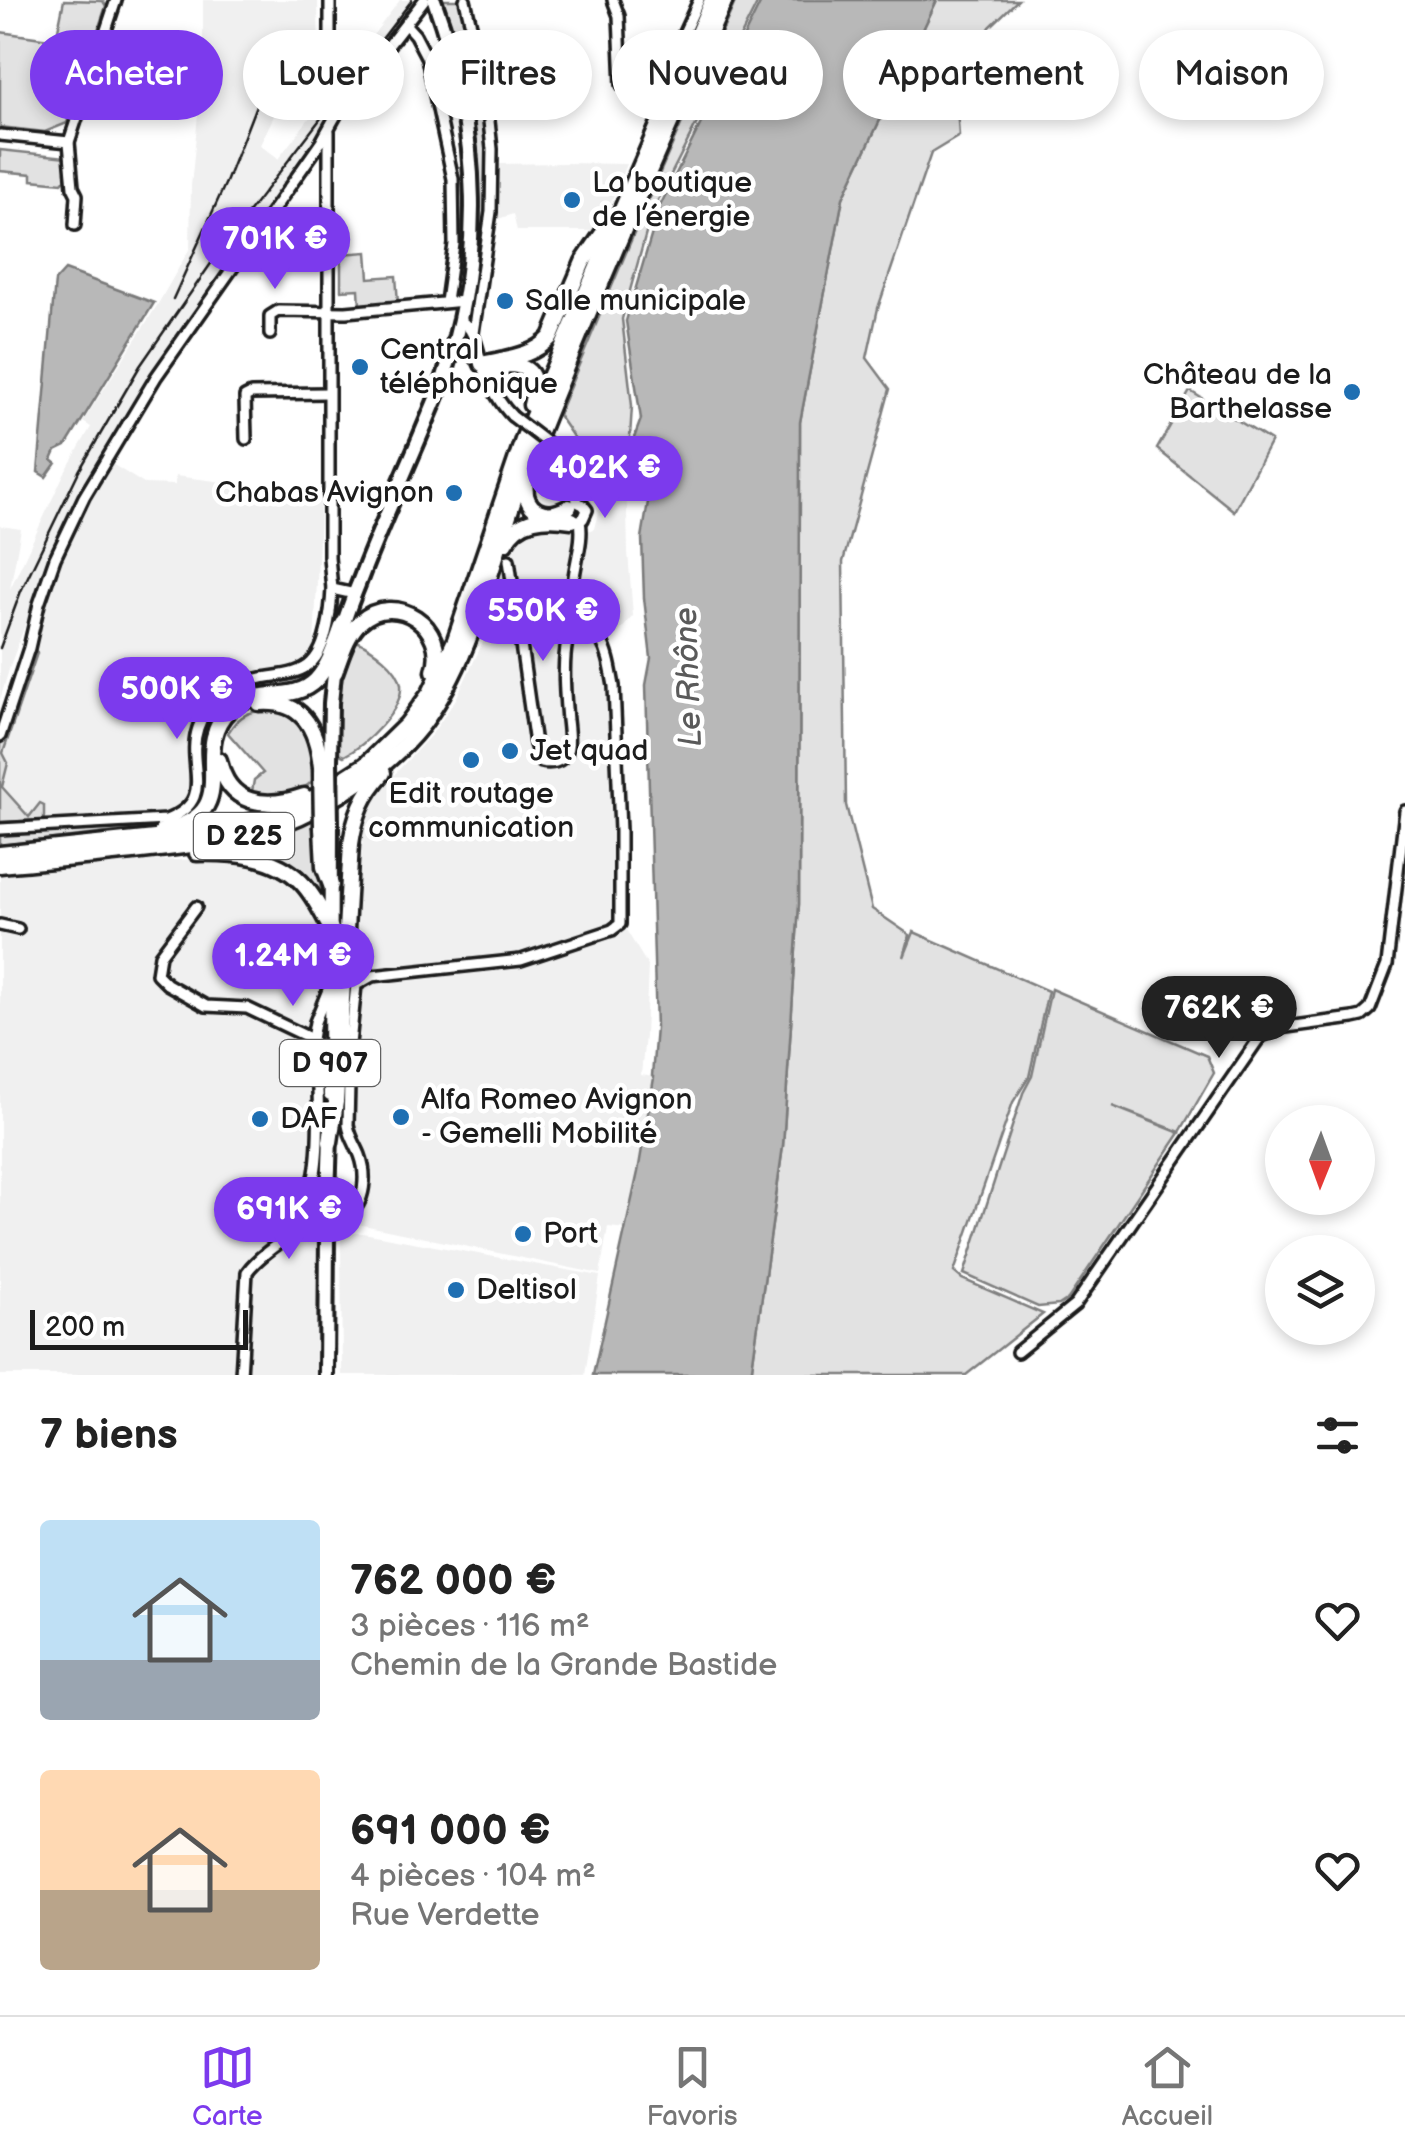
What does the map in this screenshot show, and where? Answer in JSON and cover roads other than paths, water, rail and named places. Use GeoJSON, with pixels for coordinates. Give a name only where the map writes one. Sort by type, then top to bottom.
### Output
{"type":"FeatureCollection","features":[{"type":"Feature","properties":{"kind":"highway","name":"D 907"},"geometry":{"type":"LineString","coordinates":[[331,885],[324,867],[326,825],[325,764],[306,721],[288,706],[261,702],[240,711],[228,724],[218,748],[228,785],[242,797],[261,803],[300,798],[343,774],[362,767],[407,724],[430,693],[467,610],[524,436],[712,0]]}},
{"type":"Feature","properties":{"kind":"highway","name":"D 907"},"geometry":{"type":"LineString","coordinates":[[330,1142],[354,824],[367,792],[438,709],[439,698],[456,669],[476,618],[522,478],[565,368],[725,0]]}},
{"type":"Feature","properties":{"kind":"highway"},"geometry":{"type":"LineString","coordinates":[[482,364],[531,352],[551,337],[583,262],[630,188]]}},
{"type":"Feature","properties":{"kind":"highway"},"geometry":{"type":"LineString","coordinates":[[489,381],[494,372],[507,365],[530,372],[535,390],[524,436]]}},
{"type":"Feature","properties":{"kind":"highway"},"geometry":{"type":"LineString","coordinates":[[565,368],[525,492],[531,506],[543,513],[575,512]]}},
{"type":"Feature","properties":{"kind":"highway"},"geometry":{"type":"LineString","coordinates":[[476,618],[484,610],[511,532],[532,520],[575,512]]}},
{"type":"Feature","properties":{"kind":"highway","name":"D 907"},"geometry":{"type":"LineString","coordinates":[[334,672],[351,633],[372,614],[405,612],[422,620],[432,633],[437,663],[430,680],[362,767]]}},
{"type":"Feature","properties":{"kind":"highway","name":"D 225"},"geometry":{"type":"LineString","coordinates":[[83,846],[168,830],[198,816],[210,798],[214,779],[212,742],[222,718],[250,697],[293,692],[312,684],[323,671],[343,624]]}},
{"type":"Feature","properties":{"kind":"highway","name":"D 225"},"geometry":{"type":"LineString","coordinates":[[0,865],[215,843],[282,825],[316,809],[381,766],[419,728],[439,698]]}},
{"type":"Feature","properties":{"kind":"highway","name":"D 225"},"geometry":{"type":"LineString","coordinates":[[0,854],[198,834],[246,825],[296,808],[362,767]]}},
{"type":"Feature","properties":{"kind":"highway","name":"D 225"},"geometry":{"type":"LineString","coordinates":[[112,855],[235,854],[272,863],[299,879],[331,929]]}},
{"type":"Feature","properties":{"kind":"main road"},"geometry":{"type":"LineString","coordinates":[[343,624],[437,395],[464,301],[472,246],[469,139],[455,66],[434,0]]}},
{"type":"Feature","properties":{"kind":"main road","name":"D 907"},"geometry":{"type":"LineString","coordinates":[[325,764],[343,624]]}},
{"type":"Feature","properties":{"kind":"main road","name":"D 907"},"geometry":{"type":"LineString","coordinates":[[326,1375],[332,1193],[331,885]]}},
{"type":"Feature","properties":{"kind":"main road","name":"D 907"},"geometry":{"type":"LineString","coordinates":[[330,1232],[334,1375]]}},
{"type":"Feature","properties":{"kind":"street"},"geometry":{"type":"LineString","coordinates":[[75,224],[77,195],[72,187],[69,142],[116,0]]}},
{"type":"Feature","properties":{"kind":"street"},"geometry":{"type":"LineString","coordinates":[[330,0],[330,30]]}},
{"type":"Feature","properties":{"kind":"street"},"geometry":{"type":"LineString","coordinates":[[0,736],[55,558],[84,496],[156,377],[340,108],[424,0]]}},
{"type":"Feature","properties":{"kind":"street"},"geometry":{"type":"LineString","coordinates":[[464,0],[472,30]]}},
{"type":"Feature","properties":{"kind":"street"},"geometry":{"type":"LineString","coordinates":[[613,0],[618,16],[622,86],[661,83],[699,0]]}},
{"type":"Feature","properties":{"kind":"street"},"geometry":{"type":"LineString","coordinates":[[406,25],[427,58],[453,179],[454,244],[446,302]]}},
{"type":"Feature","properties":{"kind":"street"},"geometry":{"type":"LineString","coordinates":[[468,352],[474,336],[493,188],[489,120]]}},
{"type":"Feature","properties":{"kind":"street"},"geometry":{"type":"LineString","coordinates":[[0,829],[166,820],[185,813],[194,799],[197,730],[209,707],[231,688],[309,666],[320,649],[331,612],[332,589],[329,128]]}},
{"type":"Feature","properties":{"kind":"street"},"geometry":{"type":"LineString","coordinates":[[0,135],[69,142]]}},
{"type":"Feature","properties":{"kind":"street"},"geometry":{"type":"LineString","coordinates":[[270,334],[273,312],[346,312],[464,301]]}},
{"type":"Feature","properties":{"kind":"street"},"geometry":{"type":"LineString","coordinates":[[348,1214],[356,1210],[364,1169],[348,1125],[356,985],[372,976],[521,960],[620,924],[614,686],[602,642],[573,596],[582,535],[575,512],[576,487],[572,473],[555,449],[512,416],[496,397],[474,336],[464,323],[459,323]]}},
{"type":"Feature","properties":{"kind":"street"},"geometry":{"type":"LineString","coordinates":[[452,351],[468,352],[482,364]]}},
{"type":"Feature","properties":{"kind":"street"},"geometry":{"type":"LineString","coordinates":[[246,438],[246,397],[251,394],[328,393]]}},
{"type":"Feature","properties":{"kind":"street"},"geometry":{"type":"LineString","coordinates":[[508,560],[535,744],[541,762],[559,762],[567,751],[566,652],[573,625],[584,616]]}},
{"type":"Feature","properties":{"kind":"street"},"geometry":{"type":"LineString","coordinates":[[332,589],[354,594]]}},
{"type":"Feature","properties":{"kind":"street"},"geometry":{"type":"LineString","coordinates":[[1018,1352],[1075,1305],[1260,1037],[1279,1028],[1362,1016],[1370,1009],[1387,965],[1405,810]]}},
{"type":"Feature","properties":{"kind":"street"},"geometry":{"type":"LineString","coordinates":[[196,907],[160,955],[157,974],[206,1006],[248,1008],[312,1039]]}},
{"type":"Feature","properties":{"kind":"street"},"geometry":{"type":"LineString","coordinates":[[0,925],[18,929]]}},
{"type":"Feature","properties":{"kind":"street"},"geometry":{"type":"LineString","coordinates":[[315,1174],[348,1206],[345,1223],[330,1232],[311,1224],[307,1210],[315,1174],[317,1059],[312,1039],[330,983]]}},
{"type":"Feature","properties":{"kind":"street"},"geometry":{"type":"LineString","coordinates":[[309,1203],[332,1193],[354,1196],[362,1190]]}},
{"type":"Feature","properties":{"kind":"street"},"geometry":{"type":"LineString","coordinates":[[240,1375],[247,1272],[290,1234],[311,1224]]}},
{"type":"Feature","properties":{"kind":"water","name":"Le Rhône"},"geometry":{"type":"Polygon","coordinates":[[[762,0],[937,0],[923,30],[843,30],[843,120],[880,120],[843,198],[800,422],[799,904],[783,1146],[751,1375],[593,1375],[638,1172],[654,1078],[656,1028],[646,685],[651,658],[642,538],[649,496],[629,462],[641,419],[626,321],[660,206],[703,120],[823,120],[823,30],[747,30],[762,0]]]}},
{"type":"Feature","properties":{"kind":"water"},"geometry":{"type":"Polygon","coordinates":[[[65,270],[154,303],[66,446],[56,451],[52,460],[56,463],[46,477],[38,472],[55,281],[65,270]]]}},
{"type":"Feature","properties":{"kind":"railway"},"geometry":{"type":"LineString","coordinates":[[0,648],[21,591],[79,471],[140,366],[228,239],[412,0]]}},
{"type":"Feature","properties":{"kind":"railway"},"geometry":{"type":"LineString","coordinates":[[173,299],[250,120]]}},
{"type":"Feature","properties":{"kind":"place","name":"La boutique de l’énergie"},"geometry":{"type":"Point","coordinates":[572,200]}},
{"type":"Feature","properties":{"kind":"place","name":"Salle municipale"},"geometry":{"type":"Point","coordinates":[505,301]}},
{"type":"Feature","properties":{"kind":"place","name":"Central téléphonique"},"geometry":{"type":"Point","coordinates":[360,367]}},
{"type":"Feature","properties":{"kind":"place","name":"Château de la Barthelasse"},"geometry":{"type":"Point","coordinates":[1352,392]}},
{"type":"Feature","properties":{"kind":"place","name":"Chabas Avignon"},"geometry":{"type":"Point","coordinates":[454,493]}},
{"type":"Feature","properties":{"kind":"place","name":"Jet quad"},"geometry":{"type":"Point","coordinates":[510,751]}},
{"type":"Feature","properties":{"kind":"place","name":"Edit routage communication"},"geometry":{"type":"Point","coordinates":[471,760]}},
{"type":"Feature","properties":{"kind":"place","name":"Alfa Romeo Avignon - Gemelli Mobilité"},"geometry":{"type":"Point","coordinates":[401,1117]}},
{"type":"Feature","properties":{"kind":"place","name":"DAF"},"geometry":{"type":"Point","coordinates":[260,1119]}},
{"type":"Feature","properties":{"kind":"place","name":"Port"},"geometry":{"type":"Point","coordinates":[523,1234]}},
{"type":"Feature","properties":{"kind":"place","name":"Deltisol"},"geometry":{"type":"Point","coordinates":[456,1290]}}]}
